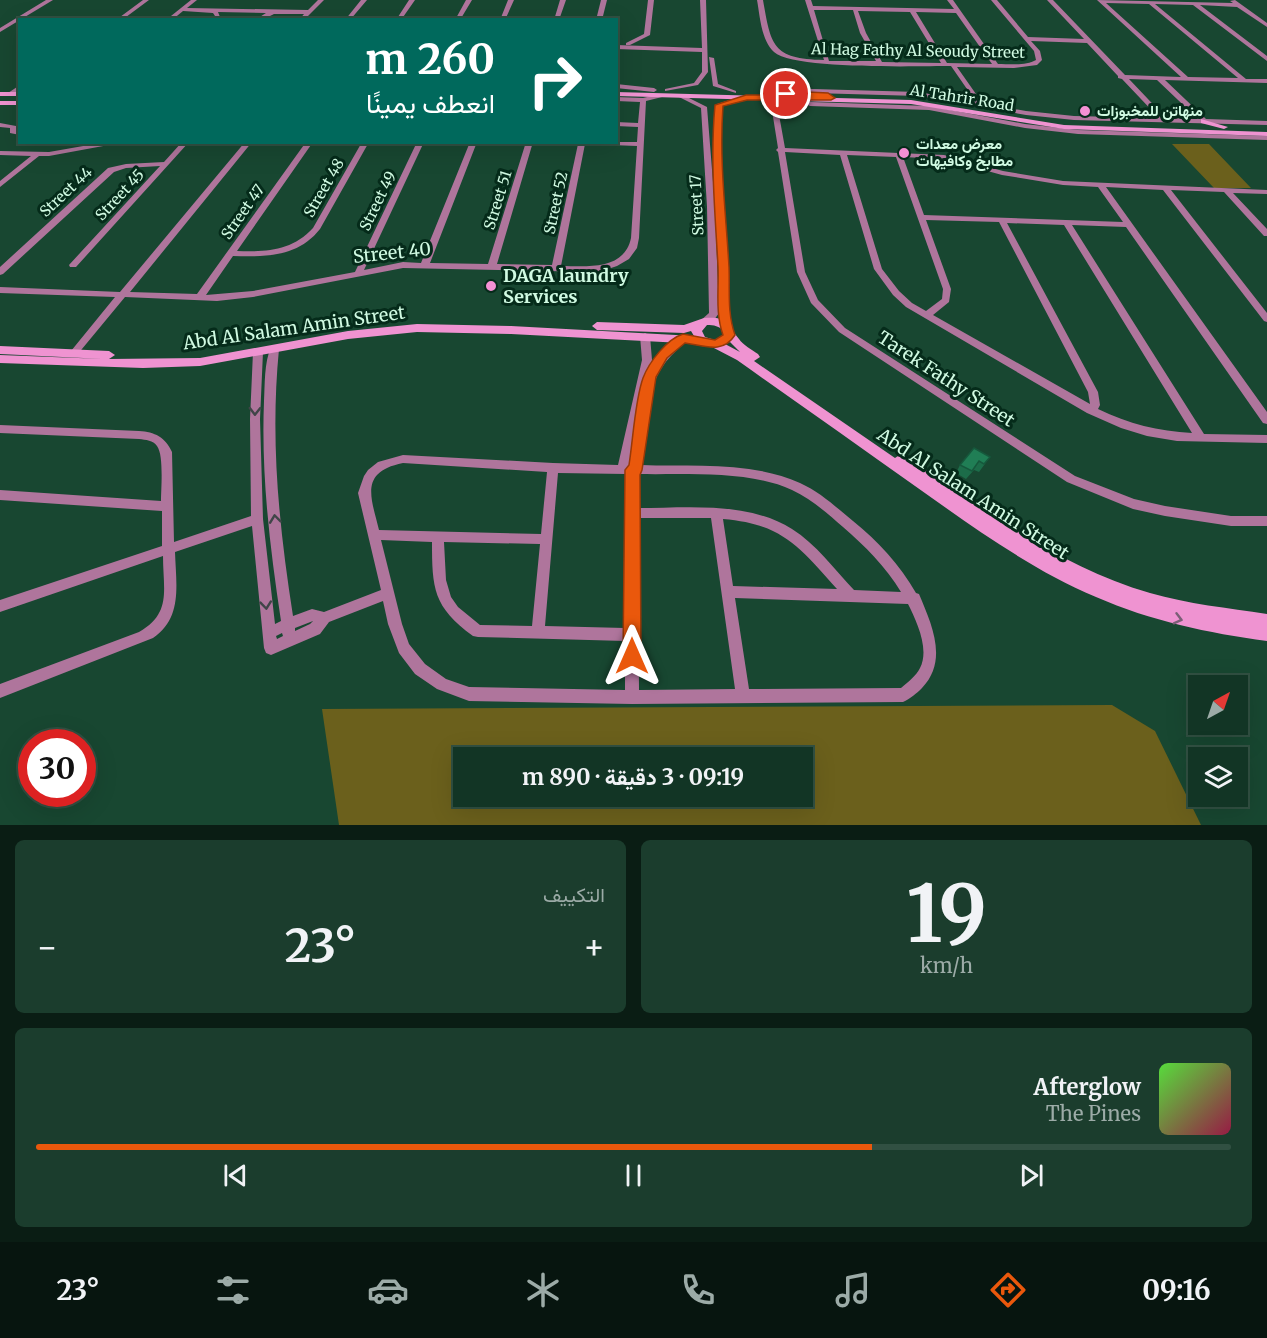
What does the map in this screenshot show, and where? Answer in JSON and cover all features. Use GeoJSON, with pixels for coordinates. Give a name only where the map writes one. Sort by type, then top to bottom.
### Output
{"type":"FeatureCollection","features":[{"type":"Feature","properties":{"kind":"street"},"geometry":{"type":"LineString","coordinates":[[25,18],[50,0]]}},
{"type":"Feature","properties":{"kind":"street"},"geometry":{"type":"LineString","coordinates":[[29,18],[58,0]]}},
{"type":"Feature","properties":{"kind":"street"},"geometry":{"type":"LineString","coordinates":[[121,18],[146,0]]}},
{"type":"Feature","properties":{"kind":"street"},"geometry":{"type":"LineString","coordinates":[[171,18],[194,0]]}},
{"type":"Feature","properties":{"kind":"street"},"geometry":{"type":"LineString","coordinates":[[303,18],[321,0]]}},
{"type":"Feature","properties":{"kind":"street"},"geometry":{"type":"LineString","coordinates":[[349,18],[364,0]]}},
{"type":"Feature","properties":{"kind":"street"},"geometry":{"type":"LineString","coordinates":[[399,18],[412,0]]}},
{"type":"Feature","properties":{"kind":"street"},"geometry":{"type":"LineString","coordinates":[[406,18],[419,0]]}},
{"type":"Feature","properties":{"kind":"street"},"geometry":{"type":"LineString","coordinates":[[458,18],[469,0]]}},
{"type":"Feature","properties":{"kind":"street"},"geometry":{"type":"LineString","coordinates":[[503,18],[511,0]]}},
{"type":"Feature","properties":{"kind":"street"},"geometry":{"type":"LineString","coordinates":[[557,18],[563,0]]}},
{"type":"Feature","properties":{"kind":"street"},"geometry":{"type":"LineString","coordinates":[[600,18],[604,0]]}},
{"type":"Feature","properties":{"kind":"street"},"geometry":{"type":"LineString","coordinates":[[618,46],[638,41],[647,35],[651,0]]}},
{"type":"Feature","properties":{"kind":"street"},"geometry":{"type":"LineString","coordinates":[[696,84],[705,72],[703,0]]}},
{"type":"Feature","properties":{"kind":"street"},"geometry":{"type":"LineString","coordinates":[[709,0],[714,81],[719,87],[734,92]]}},
{"type":"Feature","properties":{"kind":"street","name":"Al Hag Fathy Al Seoudy Street"},"geometry":{"type":"LineString","coordinates":[[760,0],[771,49],[793,59],[827,62],[997,66],[1035,64],[1040,56],[994,0]]}},
{"type":"Feature","properties":{"kind":"street"},"geometry":{"type":"LineString","coordinates":[[808,0],[827,62]]}},
{"type":"Feature","properties":{"kind":"street"},"geometry":{"type":"LineString","coordinates":[[950,0],[997,66]]}},
{"type":"Feature","properties":{"kind":"street"},"geometry":{"type":"LineString","coordinates":[[1045,0],[1087,41]]}},
{"type":"Feature","properties":{"kind":"street"},"geometry":{"type":"LineString","coordinates":[[1050,0],[1120,77],[1165,121]]}},
{"type":"Feature","properties":{"kind":"street"},"geometry":{"type":"LineString","coordinates":[[1232,0],[1267,25]]}},
{"type":"Feature","properties":{"kind":"street"},"geometry":{"type":"LineString","coordinates":[[1100,1],[1238,5]]}},
{"type":"Feature","properties":{"kind":"street"},"geometry":{"type":"LineString","coordinates":[[1100,1],[1187,78]]}},
{"type":"Feature","properties":{"kind":"street"},"geometry":{"type":"LineString","coordinates":[[1151,3],[1244,80]]}},
{"type":"Feature","properties":{"kind":"street"},"geometry":{"type":"LineString","coordinates":[[1195,4],[1267,59]]}},
{"type":"Feature","properties":{"kind":"street"},"geometry":{"type":"LineString","coordinates":[[811,8],[957,11]]}},
{"type":"Feature","properties":{"kind":"street"},"geometry":{"type":"LineString","coordinates":[[182,9],[308,12]]}},
{"type":"Feature","properties":{"kind":"street"},"geometry":{"type":"LineString","coordinates":[[855,9],[863,33],[879,62]]}},
{"type":"Feature","properties":{"kind":"street"},"geometry":{"type":"LineString","coordinates":[[206,10],[218,14],[215,18]]}},
{"type":"Feature","properties":{"kind":"street"},"geometry":{"type":"LineString","coordinates":[[912,10],[944,63]]}},
{"type":"Feature","properties":{"kind":"street"},"geometry":{"type":"LineString","coordinates":[[261,18],[273,12]]}},
{"type":"Feature","properties":{"kind":"street"},"geometry":{"type":"LineString","coordinates":[[10,19],[18,22]]}},
{"type":"Feature","properties":{"kind":"street"},"geometry":{"type":"LineString","coordinates":[[0,30],[18,22]]}},
{"type":"Feature","properties":{"kind":"street"},"geometry":{"type":"LineString","coordinates":[[0,35],[18,23]]}},
{"type":"Feature","properties":{"kind":"street"},"geometry":{"type":"LineString","coordinates":[[1028,39],[1087,41]]}},
{"type":"Feature","properties":{"kind":"street"},"geometry":{"type":"LineString","coordinates":[[618,46],[705,50]]}},
{"type":"Feature","properties":{"kind":"street"},"geometry":{"type":"LineString","coordinates":[[952,64],[981,105]]}},
{"type":"Feature","properties":{"kind":"street"},"geometry":{"type":"LineString","coordinates":[[1120,77],[1267,81]]}},
{"type":"Feature","properties":{"kind":"street"},"geometry":{"type":"LineString","coordinates":[[1120,77],[1156,121]]}},
{"type":"Feature","properties":{"kind":"street"},"geometry":{"type":"LineString","coordinates":[[1159,78],[1204,121],[1224,127]]}},
{"type":"Feature","properties":{"kind":"street"},"geometry":{"type":"LineString","coordinates":[[618,99],[643,100],[660,92],[696,84],[706,87],[714,81]]}},
{"type":"Feature","properties":{"kind":"street"},"geometry":{"type":"LineString","coordinates":[[10,94],[18,88]]}},
{"type":"Feature","properties":{"kind":"street","name":"Al Tahrir Road"},"geometry":{"type":"LineString","coordinates":[[618,88],[681,96],[849,98],[926,104],[1033,123],[1107,129],[1267,136]]}},
{"type":"Feature","properties":{"kind":"street"},"geometry":{"type":"LineString","coordinates":[[769,96],[778,90],[905,93],[944,97],[1018,112],[1074,118],[1267,123]]}},
{"type":"Feature","properties":{"kind":"street","name":"Al Tahrir Road"},"geometry":{"type":"LineString","coordinates":[[618,94],[734,92],[796,98],[829,97]]}},
{"type":"Feature","properties":{"kind":"street"},"geometry":{"type":"LineString","coordinates":[[0,94],[18,94]]}},
{"type":"Feature","properties":{"kind":"street"},"geometry":{"type":"LineString","coordinates":[[681,96],[704,107],[710,102],[719,105],[746,98]]}},
{"type":"Feature","properties":{"kind":"street","name":"Tarek Fathy Street"},"geometry":{"type":"LineString","coordinates":[[769,96],[801,272],[806,287],[826,316],[842,330],[1071,479],[1133,504],[1154,509],[1231,521],[1267,521]]}},
{"type":"Feature","properties":{"kind":"street"},"geometry":{"type":"LineString","coordinates":[[796,98],[810,104],[930,108],[1043,129],[1131,134],[1228,135]]}},
{"type":"Feature","properties":{"kind":"street","name":"Al Tahrir Road"},"geometry":{"type":"LineString","coordinates":[[849,98],[928,99],[1035,118],[1267,128]]}},
{"type":"Feature","properties":{"kind":"street","name":"Street 40"},"geometry":{"type":"LineString","coordinates":[[0,290],[199,298],[253,294],[359,272],[424,264],[599,269],[626,257],[633,248],[643,100]]}},
{"type":"Feature","properties":{"kind":"street"},"geometry":{"type":"LineString","coordinates":[[0,103],[18,103]]}},
{"type":"Feature","properties":{"kind":"street","name":"Street 17"},"geometry":{"type":"LineString","coordinates":[[719,105],[716,147],[724,270],[723,319],[727,329]]}},
{"type":"Feature","properties":{"kind":"street","name":"Street 17"},"geometry":{"type":"LineString","coordinates":[[702,323],[711,318],[714,313],[711,207],[704,107]]}},
{"type":"Feature","properties":{"kind":"street"},"geometry":{"type":"LineString","coordinates":[[1018,112],[1035,118]]}},
{"type":"Feature","properties":{"kind":"street"},"geometry":{"type":"LineString","coordinates":[[618,124],[641,125]]}},
{"type":"Feature","properties":{"kind":"street"},"geometry":{"type":"LineString","coordinates":[[0,125],[12,126],[14,127],[12,132],[18,133]]}},
{"type":"Feature","properties":{"kind":"street"},"geometry":{"type":"LineString","coordinates":[[1107,129],[1131,134]]}},
{"type":"Feature","properties":{"kind":"street","name":"Street 45"},"geometry":{"type":"LineString","coordinates":[[73,265],[184,144]]}},
{"type":"Feature","properties":{"kind":"street"},"geometry":{"type":"LineString","coordinates":[[74,353],[247,144]]}},
{"type":"Feature","properties":{"kind":"street","name":"Street 47"},"geometry":{"type":"LineString","coordinates":[[199,298],[309,144]]}},
{"type":"Feature","properties":{"kind":"street","name":"Street 48"},"geometry":{"type":"LineString","coordinates":[[230,253],[275,252],[305,240],[316,229],[365,144]]}},
{"type":"Feature","properties":{"kind":"street","name":"Street 49"},"geometry":{"type":"LineString","coordinates":[[359,272],[420,144]]}},
{"type":"Feature","properties":{"kind":"street"},"geometry":{"type":"LineString","coordinates":[[424,264],[473,144]]}},
{"type":"Feature","properties":{"kind":"street","name":"Street 51"},"geometry":{"type":"LineString","coordinates":[[492,266],[529,144]]}},
{"type":"Feature","properties":{"kind":"street","name":"Street 52"},"geometry":{"type":"LineString","coordinates":[[556,269],[582,144]]}},
{"type":"Feature","properties":{"kind":"street"},"geometry":{"type":"LineString","coordinates":[[618,144],[639,144]]}},
{"type":"Feature","properties":{"kind":"street"},"geometry":{"type":"LineString","coordinates":[[0,153],[37,154],[93,145]]}},
{"type":"Feature","properties":{"kind":"street"},"geometry":{"type":"LineString","coordinates":[[780,150],[944,157],[1002,173],[1063,183],[1267,192]]}},
{"type":"Feature","properties":{"kind":"street"},"geometry":{"type":"LineString","coordinates":[[843,153],[878,269],[896,293],[926,315],[1091,410],[1146,432],[1174,436],[1267,440]]}},
{"type":"Feature","properties":{"kind":"street"},"geometry":{"type":"LineString","coordinates":[[0,185],[37,154]]}},
{"type":"Feature","properties":{"kind":"street"},"geometry":{"type":"LineString","coordinates":[[899,155],[947,289],[946,300],[926,315]]}},
{"type":"Feature","properties":{"kind":"street","name":"Street 44"},"geometry":{"type":"LineString","coordinates":[[0,272],[111,170],[126,166],[166,165]]}},
{"type":"Feature","properties":{"kind":"street"},"geometry":{"type":"LineString","coordinates":[[1101,186],[1267,420]]}},
{"type":"Feature","properties":{"kind":"street"},"geometry":{"type":"LineString","coordinates":[[1166,188],[1267,319]]}},
{"type":"Feature","properties":{"kind":"street"},"geometry":{"type":"LineString","coordinates":[[1226,190],[1267,234]]}},
{"type":"Feature","properties":{"kind":"street"},"geometry":{"type":"LineString","coordinates":[[922,217],[1129,225]]}},
{"type":"Feature","properties":{"kind":"street"},"geometry":{"type":"LineString","coordinates":[[1002,220],[1093,392],[1095,405],[1091,410]]}},
{"type":"Feature","properties":{"kind":"street"},"geometry":{"type":"LineString","coordinates":[[1067,223],[1200,437]]}},
{"type":"Feature","properties":{"kind":"street","name":"Abd Al Salam Amin Street"},"geometry":{"type":"LineString","coordinates":[[0,350],[174,357],[229,351],[374,324],[417,321],[701,340]]}},
{"type":"Feature","properties":{"kind":"street"},"geometry":{"type":"LineString","coordinates":[[714,321],[727,329],[728,338],[716,344],[701,340],[696,334],[702,323],[714,321]]}},
{"type":"Feature","properties":{"kind":"street","name":"Abd Al Salam Amin Street"},"geometry":{"type":"LineString","coordinates":[[512,326],[684,328],[702,323]]}},
{"type":"Feature","properties":{"kind":"street","name":"Abd Al Salam Amin Street"},"geometry":{"type":"LineString","coordinates":[[0,359],[171,364],[209,361],[394,329],[489,325]]}},
{"type":"Feature","properties":{"kind":"street","name":"Abd Al Salam Amin Street"},"geometry":{"type":"LineString","coordinates":[[727,329],[742,349],[1010,545],[1076,582],[1150,612],[1188,622],[1267,634]]}},
{"type":"Feature","properties":{"kind":"street"},"geometry":{"type":"LineString","coordinates":[[632,697],[630,470],[647,360],[645,336]]}},
{"type":"Feature","properties":{"kind":"street"},"geometry":{"type":"LineString","coordinates":[[643,389],[663,355],[683,338]]}},
{"type":"Feature","properties":{"kind":"street","name":"Abd Al Salam Amin Street"},"geometry":{"type":"LineString","coordinates":[[716,344],[741,357],[1017,539],[1080,573],[1140,597],[1185,609],[1267,621]]}},
{"type":"Feature","properties":{"kind":"street"},"geometry":{"type":"LineString","coordinates":[[274,349],[270,458],[273,506],[290,640]]}},
{"type":"Feature","properties":{"kind":"street"},"geometry":{"type":"LineString","coordinates":[[258,352],[255,419],[257,519],[271,648],[315,629],[324,618],[389,593]]}},
{"type":"Feature","properties":{"kind":"street"},"geometry":{"type":"LineString","coordinates":[[0,429],[153,436],[163,442],[166,452],[170,603],[167,617],[158,628],[143,637],[0,691]]}},
{"type":"Feature","properties":{"kind":"street"},"geometry":{"type":"LineString","coordinates":[[415,460],[553,468],[758,474],[782,480],[804,491],[870,542],[898,573],[914,598],[930,644],[929,664],[920,682],[903,695],[632,697],[469,694],[442,684],[420,669],[404,648],[395,624],[364,493],[365,483],[370,474],[391,461],[415,460]]}},
{"type":"Feature","properties":{"kind":"street"},"geometry":{"type":"LineString","coordinates":[[538,633],[553,468]]}},
{"type":"Feature","properties":{"kind":"street"},"geometry":{"type":"LineString","coordinates":[[0,495],[167,506]]}},
{"type":"Feature","properties":{"kind":"street"},"geometry":{"type":"LineString","coordinates":[[632,513],[759,518],[788,532],[850,595]]}},
{"type":"Feature","properties":{"kind":"street"},"geometry":{"type":"LineString","coordinates":[[716,515],[743,696]]}},
{"type":"Feature","properties":{"kind":"street"},"geometry":{"type":"LineString","coordinates":[[0,606],[257,519]]}},
{"type":"Feature","properties":{"kind":"street"},"geometry":{"type":"LineString","coordinates":[[375,535],[546,539]]}},
{"type":"Feature","properties":{"kind":"street"},"geometry":{"type":"LineString","coordinates":[[438,537],[439,582],[445,602],[458,619],[477,631],[632,635]]}},
{"type":"Feature","properties":{"kind":"street"},"geometry":{"type":"LineString","coordinates":[[728,592],[914,598]]}},
{"type":"Feature","properties":{"kind":"street"},"geometry":{"type":"LineString","coordinates":[[270,632],[312,615],[324,618]]}},
{"type":"Feature","properties":{"kind":"shaded area"},"geometry":{"type":"Polygon","coordinates":[[[1172,144],[1209,144],[1251,188],[1214,188],[1172,144]]]}},
{"type":"Feature","properties":{"kind":"shaded area"},"geometry":{"type":"Polygon","coordinates":[[[1112,705],[1155,731],[1188,798],[1188,807],[1192,807],[1201,825],[339,825],[322,709],[1112,705]]]}},
{"type":"Feature","properties":{"kind":"building"},"geometry":{"type":"Polygon","coordinates":[[[974,448],[990,457],[984,464],[979,461],[972,471],[960,465],[974,448]]]}},
{"type":"Feature","properties":{"kind":"place","name":"منهاتن للمخبوزات"},"geometry":{"type":"Point","coordinates":[1085,111]}},
{"type":"Feature","properties":{"kind":"place","name":"معرض معدات مطابخ وكافيهات"},"geometry":{"type":"Point","coordinates":[904,153]}},
{"type":"Feature","properties":{"kind":"place","name":"DAGA laundry Services"},"geometry":{"type":"Point","coordinates":[491,286]}},
{"type":"Feature","properties":{"kind":"route"},"geometry":{"type":"LineString","coordinates":[[632,656],[632,470],[635,470],[646,389],[655,366],[663,355],[683,338],[716,344],[725,341],[729,335],[723,319],[724,270],[716,147],[719,105],[746,98],[831,98],[828,95],[786,94]]}}]}
